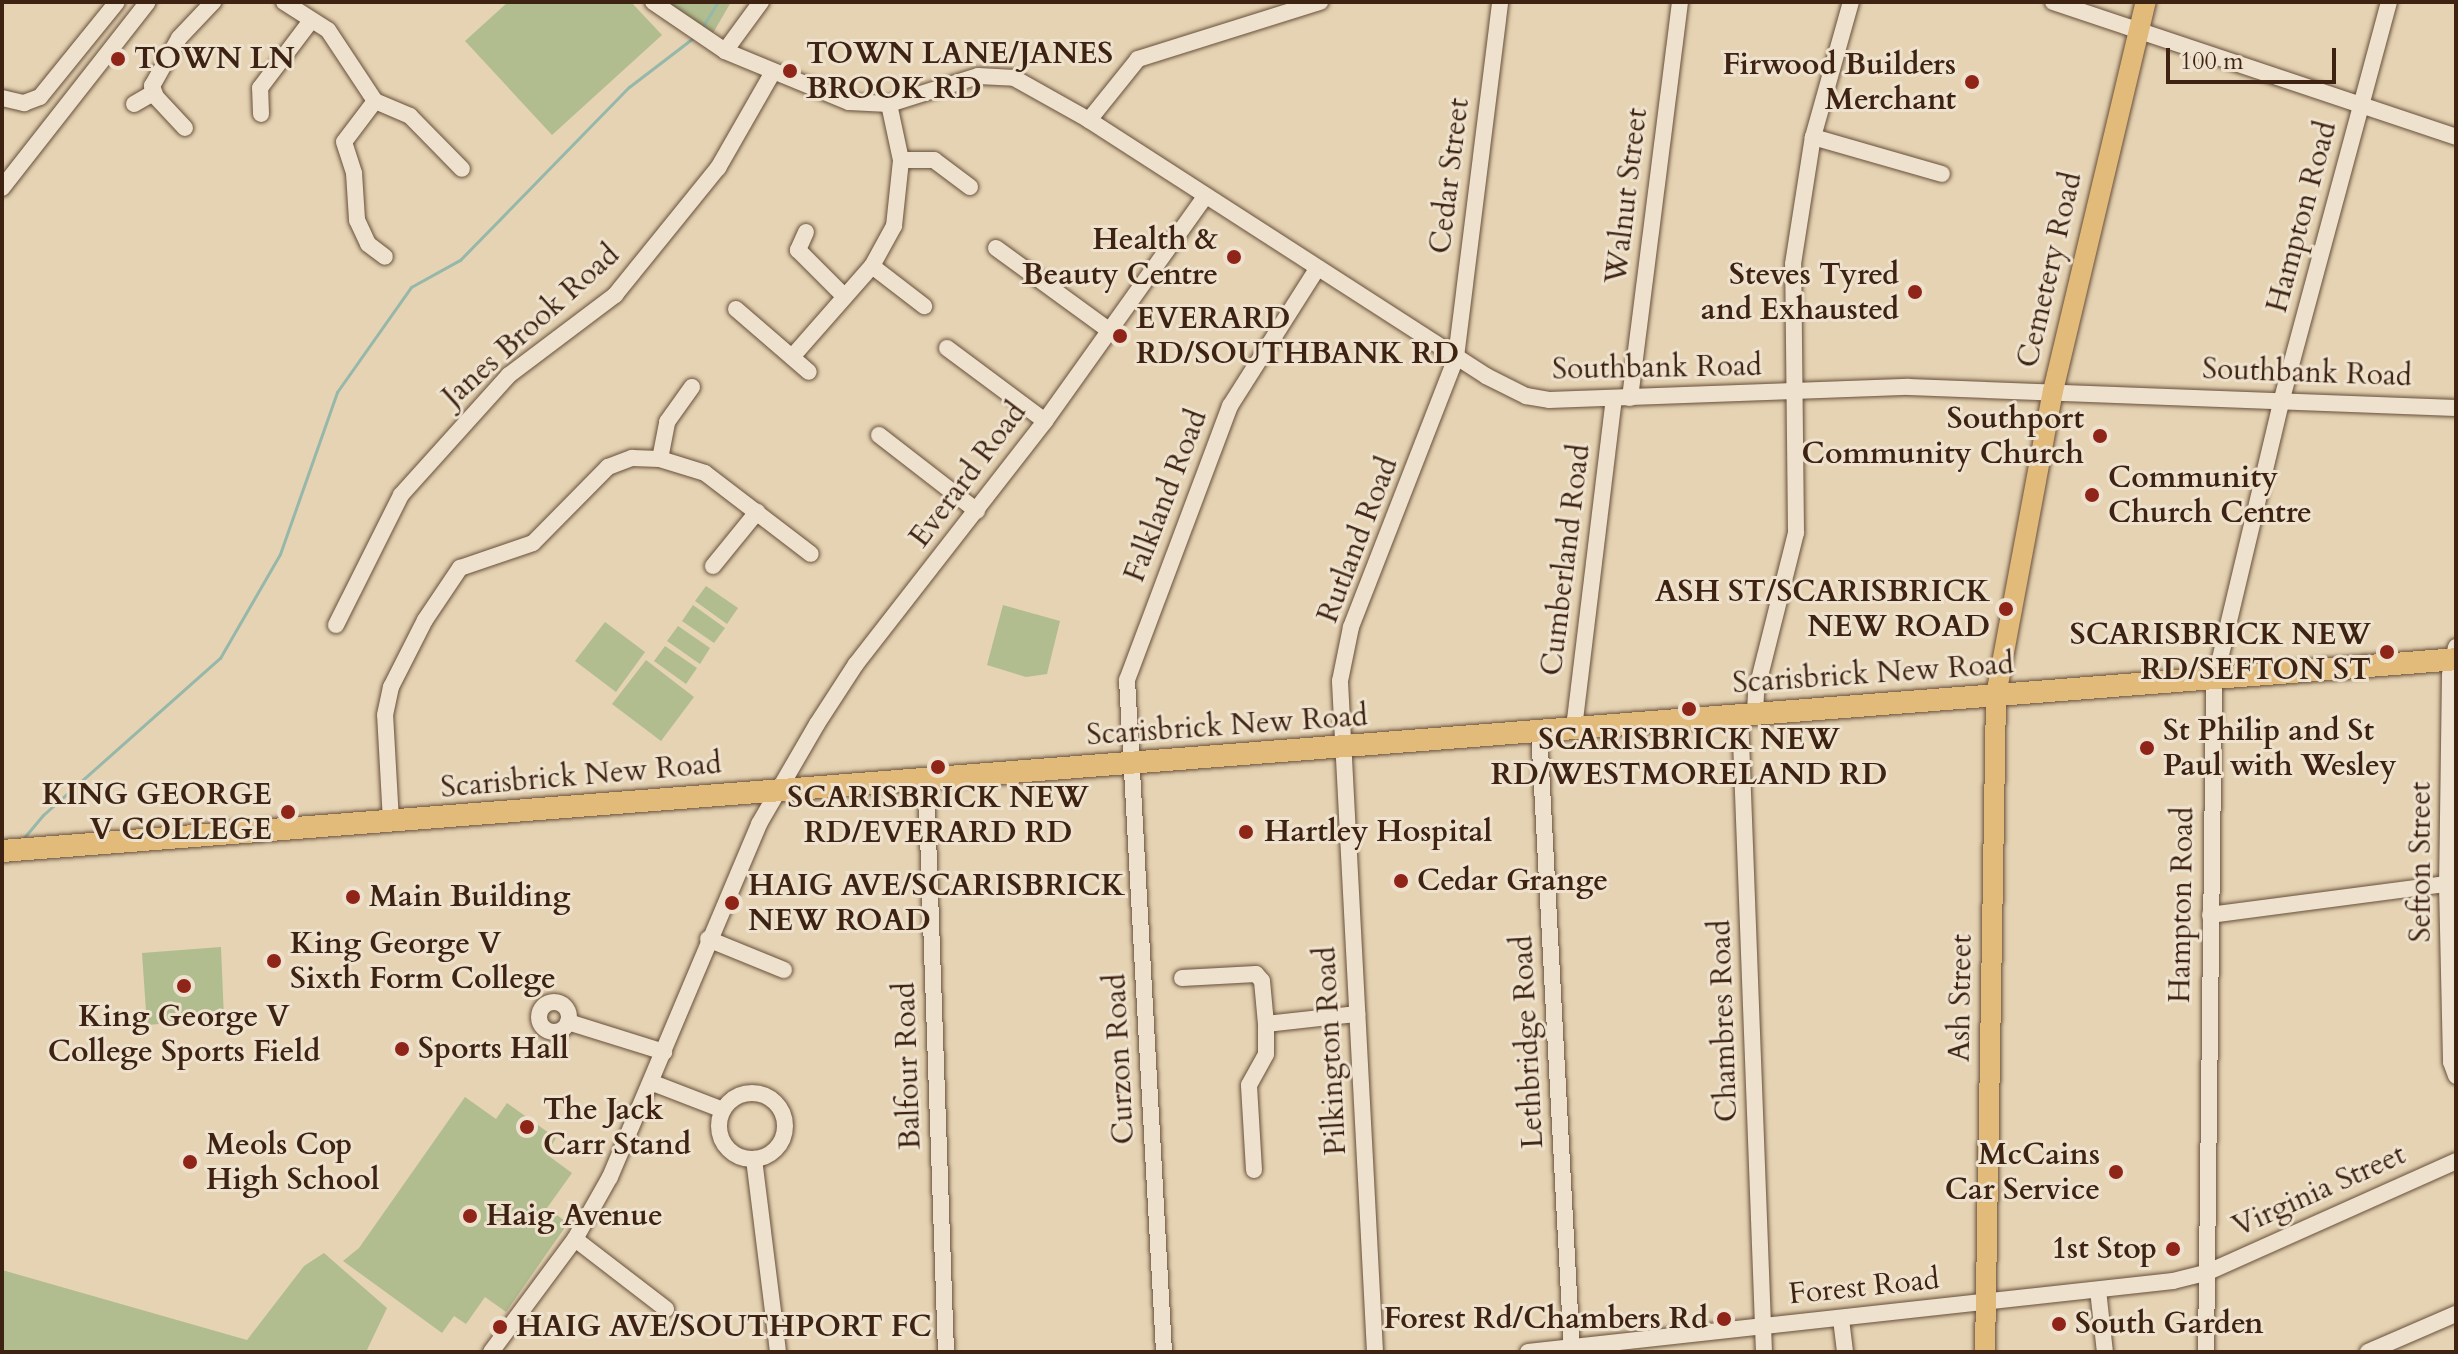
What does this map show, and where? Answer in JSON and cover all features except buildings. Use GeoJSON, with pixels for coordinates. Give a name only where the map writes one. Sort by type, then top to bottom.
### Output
{"type":"FeatureCollection","features":[{"type":"Feature","properties":{"kind":"highway","name":"Scarisbrick New Road"},"geometry":{"type":"LineString","coordinates":[[2,851],[1996,695],[2455,655]]}},
{"type":"Feature","properties":{"kind":"main road","name":"Cemetery Road"},"geometry":{"type":"LineString","coordinates":[[1996,695],[2053,391],[2146,2]]}},
{"type":"Feature","properties":{"kind":"main road","name":"Ash Street"},"geometry":{"type":"LineString","coordinates":[[1985,1352],[1996,695]]}},
{"type":"Feature","properties":{"kind":"street"},"geometry":{"type":"LineString","coordinates":[[2,98],[24,103],[40,97],[117,2]]}},
{"type":"Feature","properties":{"kind":"street"},"geometry":{"type":"LineString","coordinates":[[2,188],[148,2]]}},
{"type":"Feature","properties":{"kind":"street"},"geometry":{"type":"LineString","coordinates":[[134,104],[153,93],[169,51],[213,2]]}},
{"type":"Feature","properties":{"kind":"street"},"geometry":{"type":"LineString","coordinates":[[284,2],[310,22],[328,30],[349,56],[360,87],[375,101],[410,116],[462,169]]}},
{"type":"Feature","properties":{"kind":"street","name":"Southbank Road"},"geometry":{"type":"LineString","coordinates":[[653,2],[725,51],[833,97],[889,104],[970,78],[1014,78],[1089,120],[1456,357],[1526,396],[1622,398],[1909,387],[2456,408]]}},
{"type":"Feature","properties":{"kind":"street"},"geometry":{"type":"LineString","coordinates":[[725,51],[761,2]]}},
{"type":"Feature","properties":{"kind":"street"},"geometry":{"type":"LineString","coordinates":[[1089,120],[1138,59],[1320,2]]}},
{"type":"Feature","properties":{"kind":"street","name":"Cedar Street"},"geometry":{"type":"LineString","coordinates":[[1456,357],[1500,2]]}},
{"type":"Feature","properties":{"kind":"street","name":"Walnut Street"},"geometry":{"type":"LineString","coordinates":[[1622,398],[1680,2]]}},
{"type":"Feature","properties":{"kind":"street","name":"Chambres Road"},"geometry":{"type":"LineString","coordinates":[[1764,1352],[1748,713],[1796,533],[1793,264],[1813,137],[1851,2]]}},
{"type":"Feature","properties":{"kind":"street"},"geometry":{"type":"LineString","coordinates":[[2053,2],[2456,137]]}},
{"type":"Feature","properties":{"kind":"street","name":"Hampton Road"},"geometry":{"type":"LineString","coordinates":[[2206,1352],[2215,676],[2282,399],[2389,2]]}},
{"type":"Feature","properties":{"kind":"street"},"geometry":{"type":"LineString","coordinates":[[261,114],[260,88],[310,22]]}},
{"type":"Feature","properties":{"kind":"street","name":"Janes Brook Road"},"geometry":{"type":"LineString","coordinates":[[336,625],[401,495],[509,375],[615,295],[718,168],[773,72]]}},
{"type":"Feature","properties":{"kind":"street"},"geometry":{"type":"LineString","coordinates":[[153,93],[185,128]]}},
{"type":"Feature","properties":{"kind":"street"},"geometry":{"type":"LineString","coordinates":[[375,101],[344,142],[354,173],[345,194],[361,232],[385,257]]}},
{"type":"Feature","properties":{"kind":"street"},"geometry":{"type":"LineString","coordinates":[[792,357],[843,295],[872,266],[894,226],[901,160],[889,104]]}},
{"type":"Feature","properties":{"kind":"street"},"geometry":{"type":"LineString","coordinates":[[1813,137],[1942,174]]}},
{"type":"Feature","properties":{"kind":"street"},"geometry":{"type":"LineString","coordinates":[[901,160],[934,160],[970,187]]}},
{"type":"Feature","properties":{"kind":"street","name":"Everard Road"},"geometry":{"type":"LineString","coordinates":[[779,789],[856,664],[1045,421],[1205,197]]}},
{"type":"Feature","properties":{"kind":"street"},"geometry":{"type":"LineString","coordinates":[[806,232],[798,250],[843,295]]}},
{"type":"Feature","properties":{"kind":"street"},"geometry":{"type":"LineString","coordinates":[[996,248],[1110,331]]}},
{"type":"Feature","properties":{"kind":"street"},"geometry":{"type":"LineString","coordinates":[[872,266],[924,306]]}},
{"type":"Feature","properties":{"kind":"street","name":"Falkland Road"},"geometry":{"type":"LineString","coordinates":[[1130,763],[1127,680],[1230,406],[1317,269]]}},
{"type":"Feature","properties":{"kind":"street"},"geometry":{"type":"LineString","coordinates":[[736,309],[809,372]]}},
{"type":"Feature","properties":{"kind":"street"},"geometry":{"type":"LineString","coordinates":[[947,348],[1045,421]]}},
{"type":"Feature","properties":{"kind":"street","name":"Rutland Road"},"geometry":{"type":"LineString","coordinates":[[1344,747],[1340,681],[1351,627],[1456,357]]}},
{"type":"Feature","properties":{"kind":"street"},"geometry":{"type":"LineString","coordinates":[[660,459],[667,422],[692,387]]}},
{"type":"Feature","properties":{"kind":"street","name":"Cumberland Road"},"geometry":{"type":"LineString","coordinates":[[1574,728],[1622,398]]}},
{"type":"Feature","properties":{"kind":"street"},"geometry":{"type":"LineString","coordinates":[[879,435],[977,511]]}},
{"type":"Feature","properties":{"kind":"street"},"geometry":{"type":"LineString","coordinates":[[391,821],[385,715],[391,687],[449,582],[472,560],[533,543],[608,467],[632,458],[660,459],[705,473],[811,554]]}},
{"type":"Feature","properties":{"kind":"street"},"geometry":{"type":"LineString","coordinates":[[713,566],[757,512]]}},
{"type":"Feature","properties":{"kind":"street","name":"Sefton Street"},"geometry":{"type":"LineString","coordinates":[[2455,655],[2451,1062],[2456,1076]]}},
{"type":"Feature","properties":{"kind":"street","name":"Lethbridge Road"},"geometry":{"type":"LineString","coordinates":[[1539,730],[1572,1350]]}},
{"type":"Feature","properties":{"kind":"street","name":"Pilkington Road"},"geometry":{"type":"LineString","coordinates":[[1344,747],[1375,1352]]}},
{"type":"Feature","properties":{"kind":"street","name":"Curzon Road"},"geometry":{"type":"LineString","coordinates":[[1130,763],[1164,1352]]}},
{"type":"Feature","properties":{"kind":"street","name":"Balfour Road"},"geometry":{"type":"LineString","coordinates":[[926,777],[946,1352]]}},
{"type":"Feature","properties":{"kind":"street"},"geometry":{"type":"LineString","coordinates":[[491,1352],[575,1239],[653,1083],[708,939],[779,789]]}},
{"type":"Feature","properties":{"kind":"street"},"geometry":{"type":"LineString","coordinates":[[2210,915],[2452,884]]}},
{"type":"Feature","properties":{"kind":"street"},"geometry":{"type":"LineString","coordinates":[[708,939],[784,970]]}},
{"type":"Feature","properties":{"kind":"street"},"geometry":{"type":"LineString","coordinates":[[1182,978],[1256,974],[1262,981],[1266,1054],[1249,1085],[1254,1170]]}},
{"type":"Feature","properties":{"kind":"street"},"geometry":{"type":"LineString","coordinates":[[1266,1024],[1357,1014]]}},
{"type":"Feature","properties":{"kind":"street"},"geometry":{"type":"LineString","coordinates":[[568,1022],[664,1052]]}},
{"type":"Feature","properties":{"kind":"street"},"geometry":{"type":"LineString","coordinates":[[653,1083],[723,1110]]}},
{"type":"Feature","properties":{"kind":"street"},"geometry":{"type":"LineString","coordinates":[[751,1092],[780,1108],[782,1141],[754,1159],[727,1148],[719,1130],[723,1110],[730,1101],[751,1092]]}},
{"type":"Feature","properties":{"kind":"street"},"geometry":{"type":"LineString","coordinates":[[754,1159],[778,1352]]}},
{"type":"Feature","properties":{"kind":"street","name":"Virginia Street"},"geometry":{"type":"LineString","coordinates":[[2206,1273],[2456,1161]]}},
{"type":"Feature","properties":{"kind":"street"},"geometry":{"type":"LineString","coordinates":[[575,1239],[666,1309]]}},
{"type":"Feature","properties":{"kind":"street","name":"Forest Road"},"geometry":{"type":"LineString","coordinates":[[1528,1352],[1572,1350],[2098,1290],[2206,1273]]}},
{"type":"Feature","properties":{"kind":"street"},"geometry":{"type":"LineString","coordinates":[[2098,1290],[2105,1352]]}},
{"type":"Feature","properties":{"kind":"street"},"geometry":{"type":"LineString","coordinates":[[2368,1352],[2456,1314]]}},
{"type":"Feature","properties":{"kind":"street"},"geometry":{"type":"LineString","coordinates":[[1841,1319],[1845,1352]]}},
{"type":"Feature","properties":{"kind":"green space"},"geometry":{"type":"Polygon","coordinates":[[[508,2],[631,2],[662,35],[552,135],[465,41],[508,2]]]}},
{"type":"Feature","properties":{"kind":"green space"},"geometry":{"type":"Polygon","coordinates":[[[656,2],[731,2],[709,40],[656,2]]]}},
{"type":"Feature","properties":{"kind":"green space"},"geometry":{"type":"Polygon","coordinates":[[[706,586],[738,608],[727,624],[695,601],[706,586]]]}},
{"type":"Feature","properties":{"kind":"green space"},"geometry":{"type":"Polygon","coordinates":[[[693,605],[725,628],[714,643],[682,621],[693,605]]]}},
{"type":"Feature","properties":{"kind":"green space"},"geometry":{"type":"Polygon","coordinates":[[[1003,605],[1060,621],[1047,674],[1026,677],[987,665],[1003,605]]]}},
{"type":"Feature","properties":{"kind":"green space"},"geometry":{"type":"Polygon","coordinates":[[[605,622],[645,652],[616,692],[575,661],[605,622]]]}},
{"type":"Feature","properties":{"kind":"green space"},"geometry":{"type":"Polygon","coordinates":[[[678,626],[710,648],[700,664],[667,641],[678,626]]]}},
{"type":"Feature","properties":{"kind":"green space"},"geometry":{"type":"Polygon","coordinates":[[[665,646],[697,668],[686,684],[654,661],[665,646]]]}},
{"type":"Feature","properties":{"kind":"green space"},"geometry":{"type":"Polygon","coordinates":[[[646,660],[694,697],[661,741],[612,704],[646,660]]]}},
{"type":"Feature","properties":{"kind":"green space","name":"King George V College Sports Field"},"geometry":{"type":"Polygon","coordinates":[[[221,947],[224,1019],[147,1025],[142,953],[221,947]]]}},
{"type":"Feature","properties":{"kind":"green space","name":"Haig Avenue"},"geometry":{"type":"Polygon","coordinates":[[[465,1097],[496,1119],[507,1103],[556,1138],[546,1154],[572,1173],[547,1208],[568,1223],[506,1312],[485,1297],[466,1324],[454,1316],[442,1333],[343,1261],[359,1248],[465,1097]]]}},
{"type":"Feature","properties":{"kind":"green space"},"geometry":{"type":"Polygon","coordinates":[[[324,1253],[387,1308],[366,1352],[2,1352],[2,1270],[247,1340],[304,1266],[324,1253]]]}},
{"type":"Feature","properties":{"kind":"waterway"},"geometry":{"type":"LineString","coordinates":[[701,29],[718,2]]}},
{"type":"Feature","properties":{"kind":"waterway"},"geometry":{"type":"LineString","coordinates":[[22,840],[43,815],[220,658],[280,554],[337,392],[411,287],[460,260],[629,87],[693,38]]}},
{"type":"Feature","properties":{"kind":"place","name":"TOWN LN"},"geometry":{"type":"Point","coordinates":[118,59]}},
{"type":"Feature","properties":{"kind":"place","name":"TOWN LANE/JANES BROOK RD"},"geometry":{"type":"Point","coordinates":[790,71]}},
{"type":"Feature","properties":{"kind":"place","name":"Firwood Builders Merchant"},"geometry":{"type":"Point","coordinates":[1972,82]}},
{"type":"Feature","properties":{"kind":"place","name":"Health & Beauty Centre"},"geometry":{"type":"Point","coordinates":[1234,257]}},
{"type":"Feature","properties":{"kind":"place","name":"Steves Tyred and Exhausted"},"geometry":{"type":"Point","coordinates":[1915,292]}},
{"type":"Feature","properties":{"kind":"place","name":"EVERARD RD/SOUTHBANK RD"},"geometry":{"type":"Point","coordinates":[1120,336]}},
{"type":"Feature","properties":{"kind":"place","name":"Southport Community Church"},"geometry":{"type":"Point","coordinates":[2100,436]}},
{"type":"Feature","properties":{"kind":"place","name":"Community Church Centre"},"geometry":{"type":"Point","coordinates":[2092,495]}},
{"type":"Feature","properties":{"kind":"place","name":"ASH ST/SCARISBRICK NEW ROAD"},"geometry":{"type":"Point","coordinates":[2006,609]}},
{"type":"Feature","properties":{"kind":"place","name":"SCARISBRICK NEW RD/SEFTON ST"},"geometry":{"type":"Point","coordinates":[2387,652]}},
{"type":"Feature","properties":{"kind":"place","name":"SCARISBRICK NEW RD/WESTMORELAND RD"},"geometry":{"type":"Point","coordinates":[1689,709]}},
{"type":"Feature","properties":{"kind":"place","name":"St Philip and St Paul with Wesley"},"geometry":{"type":"Point","coordinates":[2147,748]}},
{"type":"Feature","properties":{"kind":"place","name":"SCARISBRICK NEW RD/EVERARD RD"},"geometry":{"type":"Point","coordinates":[938,767]}},
{"type":"Feature","properties":{"kind":"place","name":"KING GEORGE V COLLEGE"},"geometry":{"type":"Point","coordinates":[288,812]}},
{"type":"Feature","properties":{"kind":"place","name":"Hartley Hospital"},"geometry":{"type":"Point","coordinates":[1246,832]}},
{"type":"Feature","properties":{"kind":"place","name":"Cedar Grange"},"geometry":{"type":"Point","coordinates":[1401,881]}},
{"type":"Feature","properties":{"kind":"place","name":"Main Building"},"geometry":{"type":"Point","coordinates":[353,897]}},
{"type":"Feature","properties":{"kind":"place","name":"HAIG AVE/SCARISBRICK NEW ROAD"},"geometry":{"type":"Point","coordinates":[732,903]}},
{"type":"Feature","properties":{"kind":"place","name":"King George V Sixth Form College"},"geometry":{"type":"Point","coordinates":[274,961]}},
{"type":"Feature","properties":{"kind":"place","name":"King George V College Sports Field"},"geometry":{"type":"Point","coordinates":[184,986]}},
{"type":"Feature","properties":{"kind":"place","name":"Sports Hall"},"geometry":{"type":"Point","coordinates":[402,1049]}},
{"type":"Feature","properties":{"kind":"place","name":"The Jack Carr Stand"},"geometry":{"type":"Point","coordinates":[527,1127]}},
{"type":"Feature","properties":{"kind":"place","name":"Meols Cop High School"},"geometry":{"type":"Point","coordinates":[190,1162]}},
{"type":"Feature","properties":{"kind":"place","name":"McCains Car Service"},"geometry":{"type":"Point","coordinates":[2116,1172]}},
{"type":"Feature","properties":{"kind":"place","name":"Haig Avenue"},"geometry":{"type":"Point","coordinates":[470,1216]}},
{"type":"Feature","properties":{"kind":"place","name":"1st Stop"},"geometry":{"type":"Point","coordinates":[2173,1249]}},
{"type":"Feature","properties":{"kind":"place","name":"Forest Rd/Chambers Rd"},"geometry":{"type":"Point","coordinates":[1724,1319]}},
{"type":"Feature","properties":{"kind":"place","name":"South Garden"},"geometry":{"type":"Point","coordinates":[2059,1324]}},
{"type":"Feature","properties":{"kind":"place","name":"HAIG AVE/SOUTHPORT FC"},"geometry":{"type":"Point","coordinates":[500,1327]}}]}
